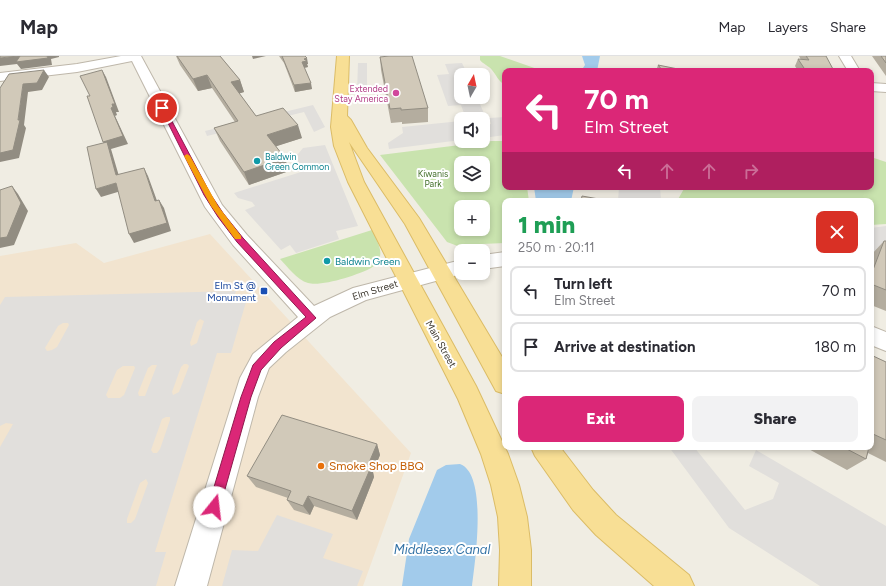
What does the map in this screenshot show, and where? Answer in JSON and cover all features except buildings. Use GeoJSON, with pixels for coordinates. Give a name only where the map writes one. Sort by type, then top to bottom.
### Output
{"type":"FeatureCollection","features":[{"type":"Feature","properties":{"kind":"main road","name":"Main Street"},"geometry":{"type":"LineString","coordinates":[[343,56],[340,135],[348,163],[406,280],[468,394],[495,451],[504,478],[512,519],[516,560],[515,586]]}},
{"type":"Feature","properties":{"kind":"main road"},"geometry":{"type":"LineString","coordinates":[[340,110],[360,148],[413,222],[451,269],[502,378]]}},
{"type":"Feature","properties":{"kind":"main road"},"geometry":{"type":"LineString","coordinates":[[546,450],[583,500],[606,525],[678,586]]}},
{"type":"Feature","properties":{"kind":"street"},"geometry":{"type":"LineString","coordinates":[[0,77],[77,68],[135,56],[214,206],[240,240],[312,318]]}},
{"type":"Feature","properties":{"kind":"street"},"geometry":{"type":"LineString","coordinates":[[845,56],[852,68]]}},
{"type":"Feature","properties":{"kind":"street"},"geometry":{"type":"LineString","coordinates":[[874,87],[886,88]]}},
{"type":"Feature","properties":{"kind":"street"},"geometry":{"type":"LineString","coordinates":[[490,261],[502,259]]}},
{"type":"Feature","properties":{"kind":"street","name":"Elm Street"},"geometry":{"type":"LineString","coordinates":[[191,586],[252,378],[266,356],[312,318],[343,300],[406,280],[451,269]]}},
{"type":"Feature","properties":{"kind":"street"},"geometry":{"type":"LineString","coordinates":[[874,336],[886,342]]}},
{"type":"Feature","properties":{"kind":"shaded area"},"geometry":{"type":"Polygon","coordinates":[[[358,63],[367,63],[367,91],[357,92],[358,63]]]}},
{"type":"Feature","properties":{"kind":"shaded area"},"geometry":{"type":"Polygon","coordinates":[[[462,63],[464,68],[454,68],[454,104],[480,104],[483,112],[464,112],[461,105],[448,106],[437,75],[449,74],[445,64],[462,63]]]}},
{"type":"Feature","properties":{"kind":"shaded area"},"geometry":{"type":"Polygon","coordinates":[[[313,105],[325,127],[314,132],[304,112],[207,136],[205,131],[313,105]]]}},
{"type":"Feature","properties":{"kind":"shaded area"},"geometry":{"type":"Polygon","coordinates":[[[502,117],[502,135],[490,137],[490,118],[502,117]]]}},
{"type":"Feature","properties":{"kind":"shaded area"},"geometry":{"type":"Polygon","coordinates":[[[454,122],[454,141],[389,149],[388,143],[403,133],[402,127],[454,122]]]}},
{"type":"Feature","properties":{"kind":"shaded area"},"geometry":{"type":"Polygon","coordinates":[[[325,145],[358,226],[336,231],[339,239],[296,253],[290,245],[281,250],[245,210],[255,206],[252,202],[238,198],[234,193],[304,171],[294,155],[298,154],[303,148],[325,145]]]}},
{"type":"Feature","properties":{"kind":"shaded area"},"geometry":{"type":"Polygon","coordinates":[[[619,190],[660,190],[661,198],[618,198],[619,190]]]}},
{"type":"Feature","properties":{"kind":"shaded area"},"geometry":{"type":"Polygon","coordinates":[[[886,226],[886,255],[874,251],[874,228],[886,226]]]}},
{"type":"Feature","properties":{"kind":"shaded area"},"geometry":{"type":"Polygon","coordinates":[[[210,234],[411,453],[363,586],[0,586],[0,256],[76,243],[104,263],[210,234]]]}},
{"type":"Feature","properties":{"kind":"shaded area"},"geometry":{"type":"Polygon","coordinates":[[[236,291],[232,302],[246,302],[231,353],[217,353],[155,552],[166,552],[156,586],[0,586],[0,447],[13,424],[6,423],[0,426],[0,305],[5,297],[236,291]],[[200,319],[197,322],[190,343],[191,346],[197,343],[204,321],[200,319]],[[63,323],[58,326],[45,348],[47,351],[57,347],[69,325],[68,323],[63,323]],[[184,364],[181,367],[172,392],[173,395],[179,392],[189,366],[187,364],[184,364]],[[152,365],[148,368],[138,393],[139,396],[145,396],[157,365],[152,365]],[[123,366],[117,370],[106,395],[108,398],[120,398],[124,395],[135,368],[134,366],[123,366]],[[170,417],[162,419],[151,450],[153,453],[157,453],[160,449],[170,417]],[[146,479],[140,483],[127,519],[127,523],[131,523],[135,519],[148,483],[146,479]]]}},
{"type":"Feature","properties":{"kind":"shaded area"},"geometry":{"type":"Polygon","coordinates":[[[671,450],[696,450],[745,510],[773,499],[779,483],[749,466],[756,450],[886,526],[886,586],[820,586],[729,528],[671,450]]]}},
{"type":"Feature","properties":{"kind":"shaded area"},"geometry":{"type":"Polygon","coordinates":[[[277,515],[333,534],[323,558],[363,571],[357,586],[222,586],[232,550],[258,551],[277,515]]]}},
{"type":"Feature","properties":{"kind":"green space"},"geometry":{"type":"Polygon","coordinates":[[[480,56],[500,56],[534,68],[502,68],[502,82],[491,69],[480,60],[480,56]]]}},
{"type":"Feature","properties":{"kind":"green space","name":"Kiwanis Park"},"geometry":{"type":"Polygon","coordinates":[[[490,141],[502,141],[502,190],[527,190],[529,198],[502,198],[502,243],[454,245],[447,242],[380,155],[454,146],[454,148],[490,148],[490,141]]]}},
{"type":"Feature","properties":{"kind":"green space"},"geometry":{"type":"Polygon","coordinates":[[[874,158],[886,162],[886,224],[874,225],[874,198],[679,198],[683,190],[874,190],[874,158]]]}},
{"type":"Feature","properties":{"kind":"green space"},"geometry":{"type":"Polygon","coordinates":[[[372,230],[380,250],[379,260],[371,268],[349,277],[330,282],[314,284],[308,283],[296,276],[280,259],[372,230]]]}},
{"type":"Feature","properties":{"kind":"water"},"geometry":{"type":"Polygon","coordinates":[[[582,56],[600,56],[598,68],[583,68],[585,65],[582,56]]]}},
{"type":"Feature","properties":{"kind":"water"},"geometry":{"type":"Polygon","coordinates":[[[534,190],[573,190],[572,198],[536,198],[534,190]]]}},
{"type":"Feature","properties":{"kind":"water","name":"Middlesex Canal"},"geometry":{"type":"Polygon","coordinates":[[[460,464],[469,471],[474,484],[477,501],[477,539],[472,586],[402,586],[409,539],[437,470],[446,465],[460,464]]]}},
{"type":"Feature","properties":{"kind":"slow traffic"},"geometry":{"type":"LineString","coordinates":[[187,156],[214,206],[238,237]]}},
{"type":"Feature","properties":{"kind":"place","name":"Extended Stay America"},"geometry":{"type":"Point","coordinates":[396,93]}},
{"type":"Feature","properties":{"kind":"place","name":"Baldwin Green Common"},"geometry":{"type":"Point","coordinates":[257,161]}},
{"type":"Feature","properties":{"kind":"place","name":"Baldwin Green"},"geometry":{"type":"Point","coordinates":[327,261]}},
{"type":"Feature","properties":{"kind":"place","name":"Elm St @ Monument"},"geometry":{"type":"Point","coordinates":[264,291]}},
{"type":"Feature","properties":{"kind":"place","name":"Smoke Shop BBQ"},"geometry":{"type":"Point","coordinates":[321,466]}},
{"type":"Feature","properties":{"kind":"route"},"geometry":{"type":"LineString","coordinates":[[162,108],[220,215],[240,240],[312,318],[278,345],[261,361],[257,368],[252,378],[240,416],[214,507]]}}]}
